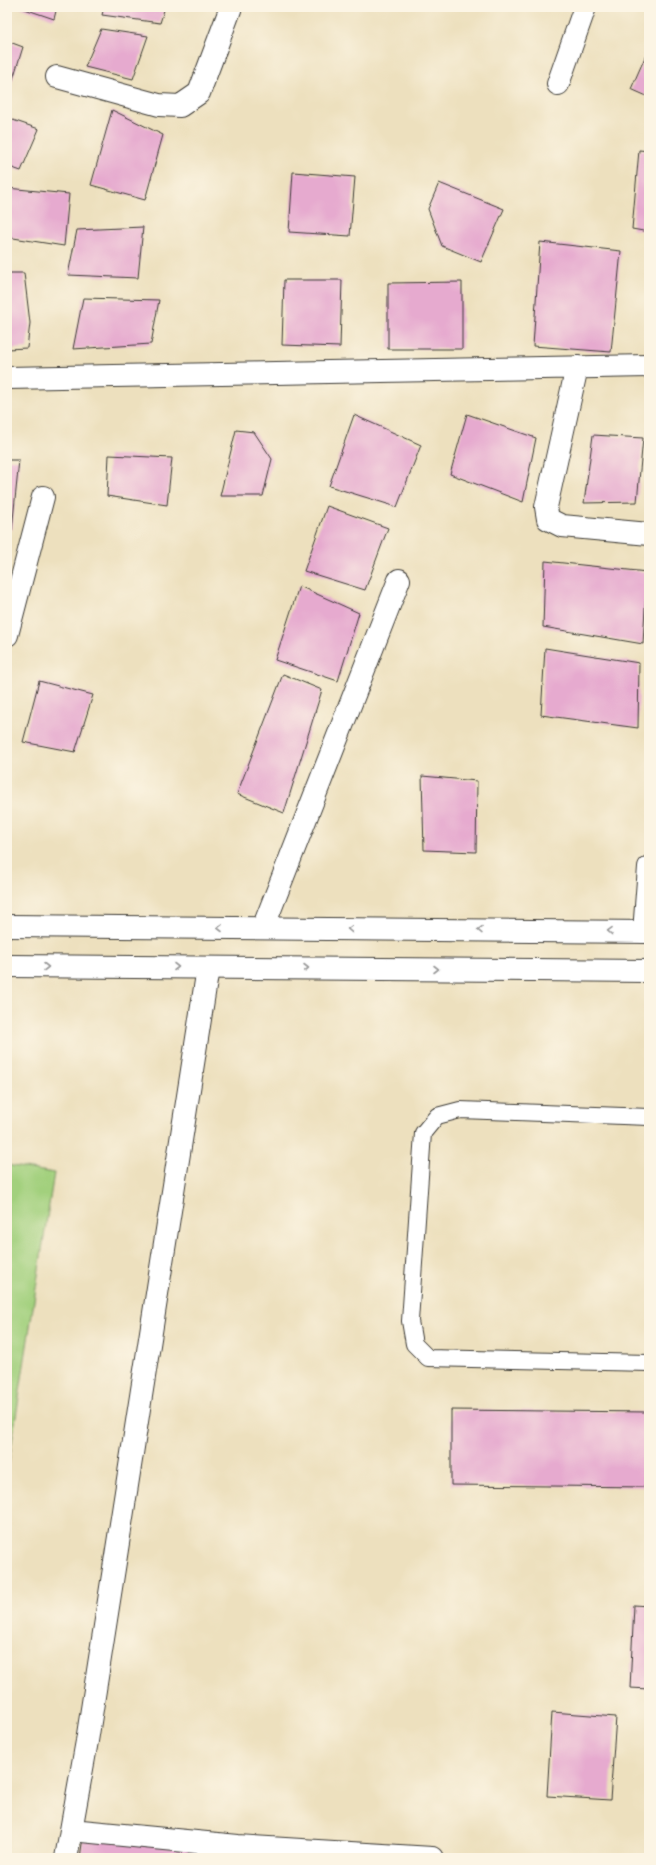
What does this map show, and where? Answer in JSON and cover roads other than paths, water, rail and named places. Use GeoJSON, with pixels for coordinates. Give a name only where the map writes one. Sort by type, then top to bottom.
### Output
{"type":"FeatureCollection","features":[{"type":"Feature","properties":{"kind":"main road"},"geometry":{"type":"LineString","coordinates":[[57,77],[159,105],[180,106],[199,93],[231,7]]}},
{"type":"Feature","properties":{"kind":"main road"},"geometry":{"type":"LineString","coordinates":[[558,84],[585,7]]}},
{"type":"Feature","properties":{"kind":"main road"},"geometry":{"type":"LineString","coordinates":[[7,378],[649,366]]}},
{"type":"Feature","properties":{"kind":"main road"},"geometry":{"type":"LineString","coordinates":[[577,367],[546,507],[548,519],[562,526],[649,534]]}},
{"type":"Feature","properties":{"kind":"main road"},"geometry":{"type":"LineString","coordinates":[[7,635],[43,497]]}},
{"type":"Feature","properties":{"kind":"main road"},"geometry":{"type":"LineString","coordinates":[[263,928],[399,580]]}},
{"type":"Feature","properties":{"kind":"main road"},"geometry":{"type":"LineString","coordinates":[[7,926],[647,932],[649,867]]}},
{"type":"Feature","properties":{"kind":"main road"},"geometry":{"type":"LineString","coordinates":[[7,966],[649,971]]}},
{"type":"Feature","properties":{"kind":"main road"},"geometry":{"type":"LineString","coordinates":[[66,1858],[89,1733],[208,968]]}},
{"type":"Feature","properties":{"kind":"main road"},"geometry":{"type":"LineString","coordinates":[[71,1830],[238,1846],[432,1858]]}},
{"type":"Feature","properties":{"kind":"lane"},"geometry":{"type":"LineString","coordinates":[[649,1116],[460,1110],[437,1116],[423,1133],[410,1322],[414,1344],[428,1358],[649,1363]]}}]}
